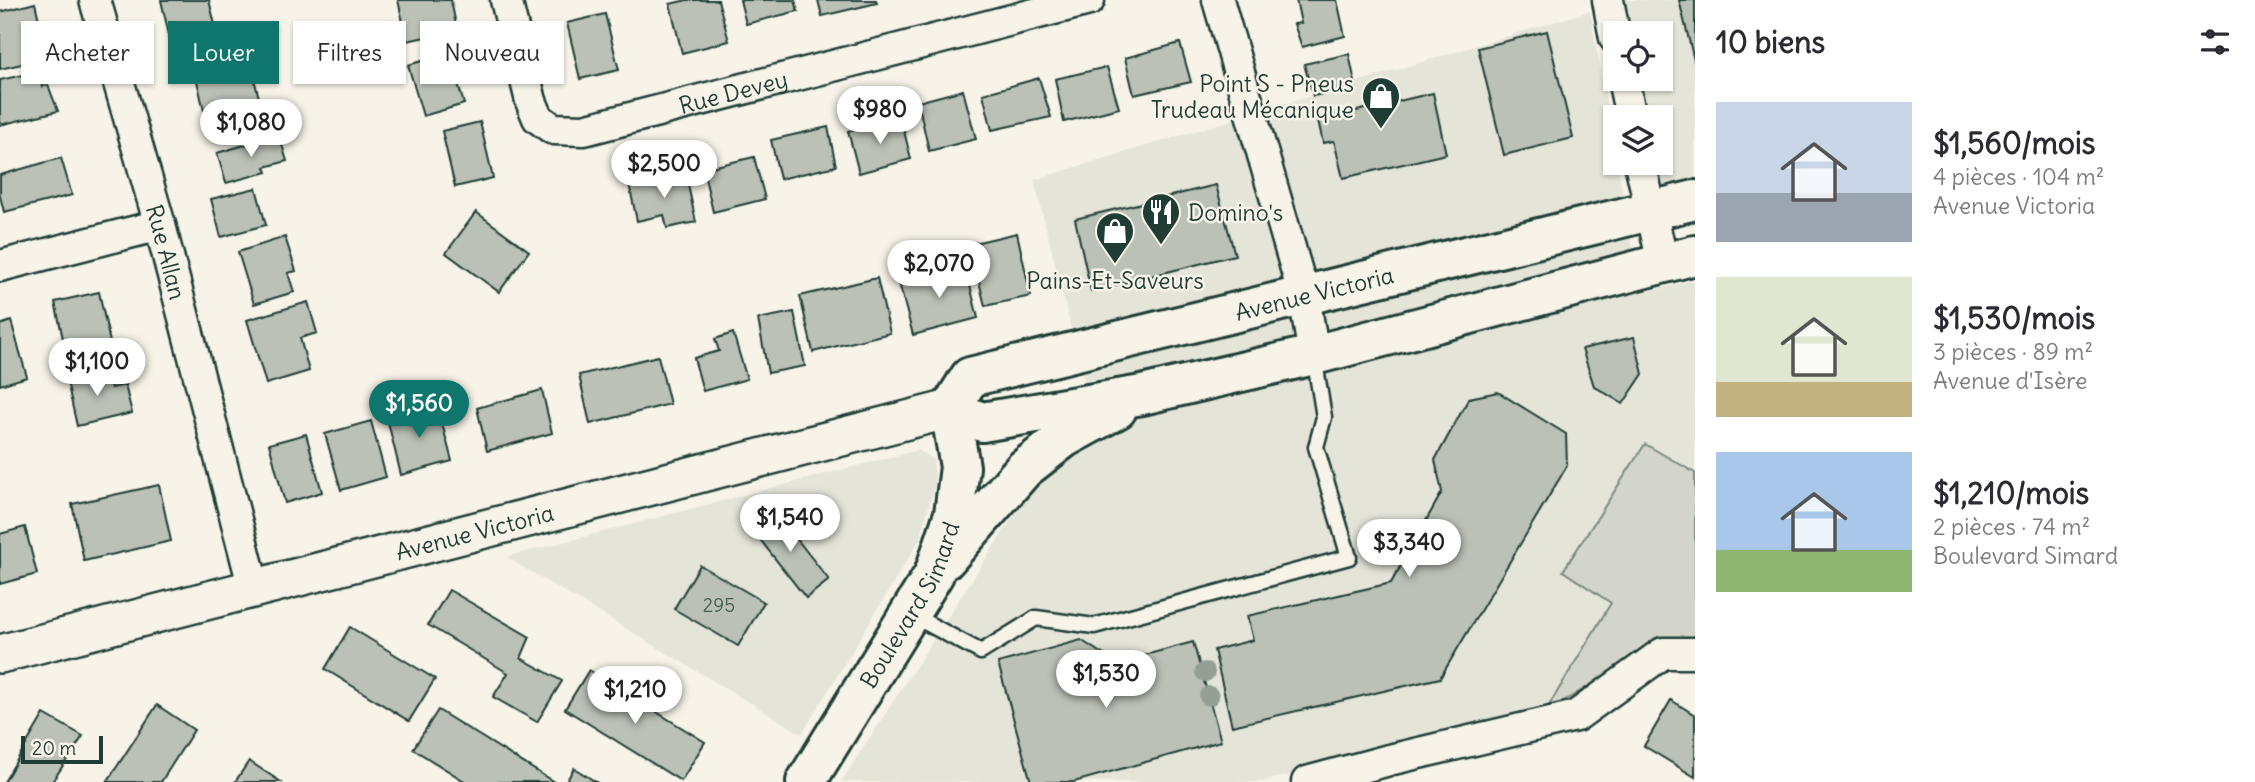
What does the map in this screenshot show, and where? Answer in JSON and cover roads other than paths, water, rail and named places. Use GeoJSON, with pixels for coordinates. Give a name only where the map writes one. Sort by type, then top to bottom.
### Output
{"type":"FeatureCollection","features":[{"type":"Feature","properties":{"kind":"main road","name":"Avenue Victoria"},"geometry":{"type":"LineString","coordinates":[[950,409],[970,377],[1695,201]]}},
{"type":"Feature","properties":{"kind":"main road"},"geometry":{"type":"LineString","coordinates":[[950,409],[982,422],[1142,395],[1314,355],[1679,259]]}},
{"type":"Feature","properties":{"kind":"main road"},"geometry":{"type":"LineString","coordinates":[[934,574],[1024,469],[1064,438],[1142,395]]}},
{"type":"Feature","properties":{"kind":"main road","name":"Boulevard Simard"},"geometry":{"type":"LineString","coordinates":[[806,782],[934,574],[954,514],[960,467],[950,409]]}},
{"type":"Feature","properties":{"kind":"street","name":"Rue Allan"},"geometry":{"type":"LineString","coordinates":[[96,0],[160,225],[254,589]]}},
{"type":"Feature","properties":{"kind":"street","name":"Rue Devey"},"geometry":{"type":"LineString","coordinates":[[506,0],[531,102],[538,118],[554,129],[584,130],[1089,0]]}},
{"type":"Feature","properties":{"kind":"street"},"geometry":{"type":"LineString","coordinates":[[1218,0],[1304,296],[1314,355]]}},
{"type":"Feature","properties":{"kind":"street"},"geometry":{"type":"LineString","coordinates":[[1608,0],[1612,21]]}},
{"type":"Feature","properties":{"kind":"street"},"geometry":{"type":"LineString","coordinates":[[1643,175],[1651,212],[1679,259]]}},
{"type":"Feature","properties":{"kind":"street"},"geometry":{"type":"LineString","coordinates":[[0,266],[160,225]]}},
{"type":"Feature","properties":{"kind":"street","name":"Avenue Victoria"},"geometry":{"type":"LineString","coordinates":[[0,654],[950,409]]}},
{"type":"Feature","properties":{"kind":"street"},"geometry":{"type":"LineString","coordinates":[[1307,782],[1395,771],[1576,716],[1663,653],[1695,653]]}},
{"type":"Feature","properties":{"kind":"lane"},"geometry":{"type":"LineString","coordinates":[[909,614],[981,652],[1036,618],[1094,626],[1349,557],[1316,447],[1324,417],[1314,355]]}},
{"type":"Feature","properties":{"kind":"place","name":"Point S - Pneus Trudeau Mécanique"},"geometry":{"type":"Point","coordinates":[1381,130]}},
{"type":"Feature","properties":{"kind":"place","name":"Domino's"},"geometry":{"type":"Point","coordinates":[1161,246]}},
{"type":"Feature","properties":{"kind":"place","name":"Pains-Et-Saveurs"},"geometry":{"type":"Point","coordinates":[1115,265]}}]}
